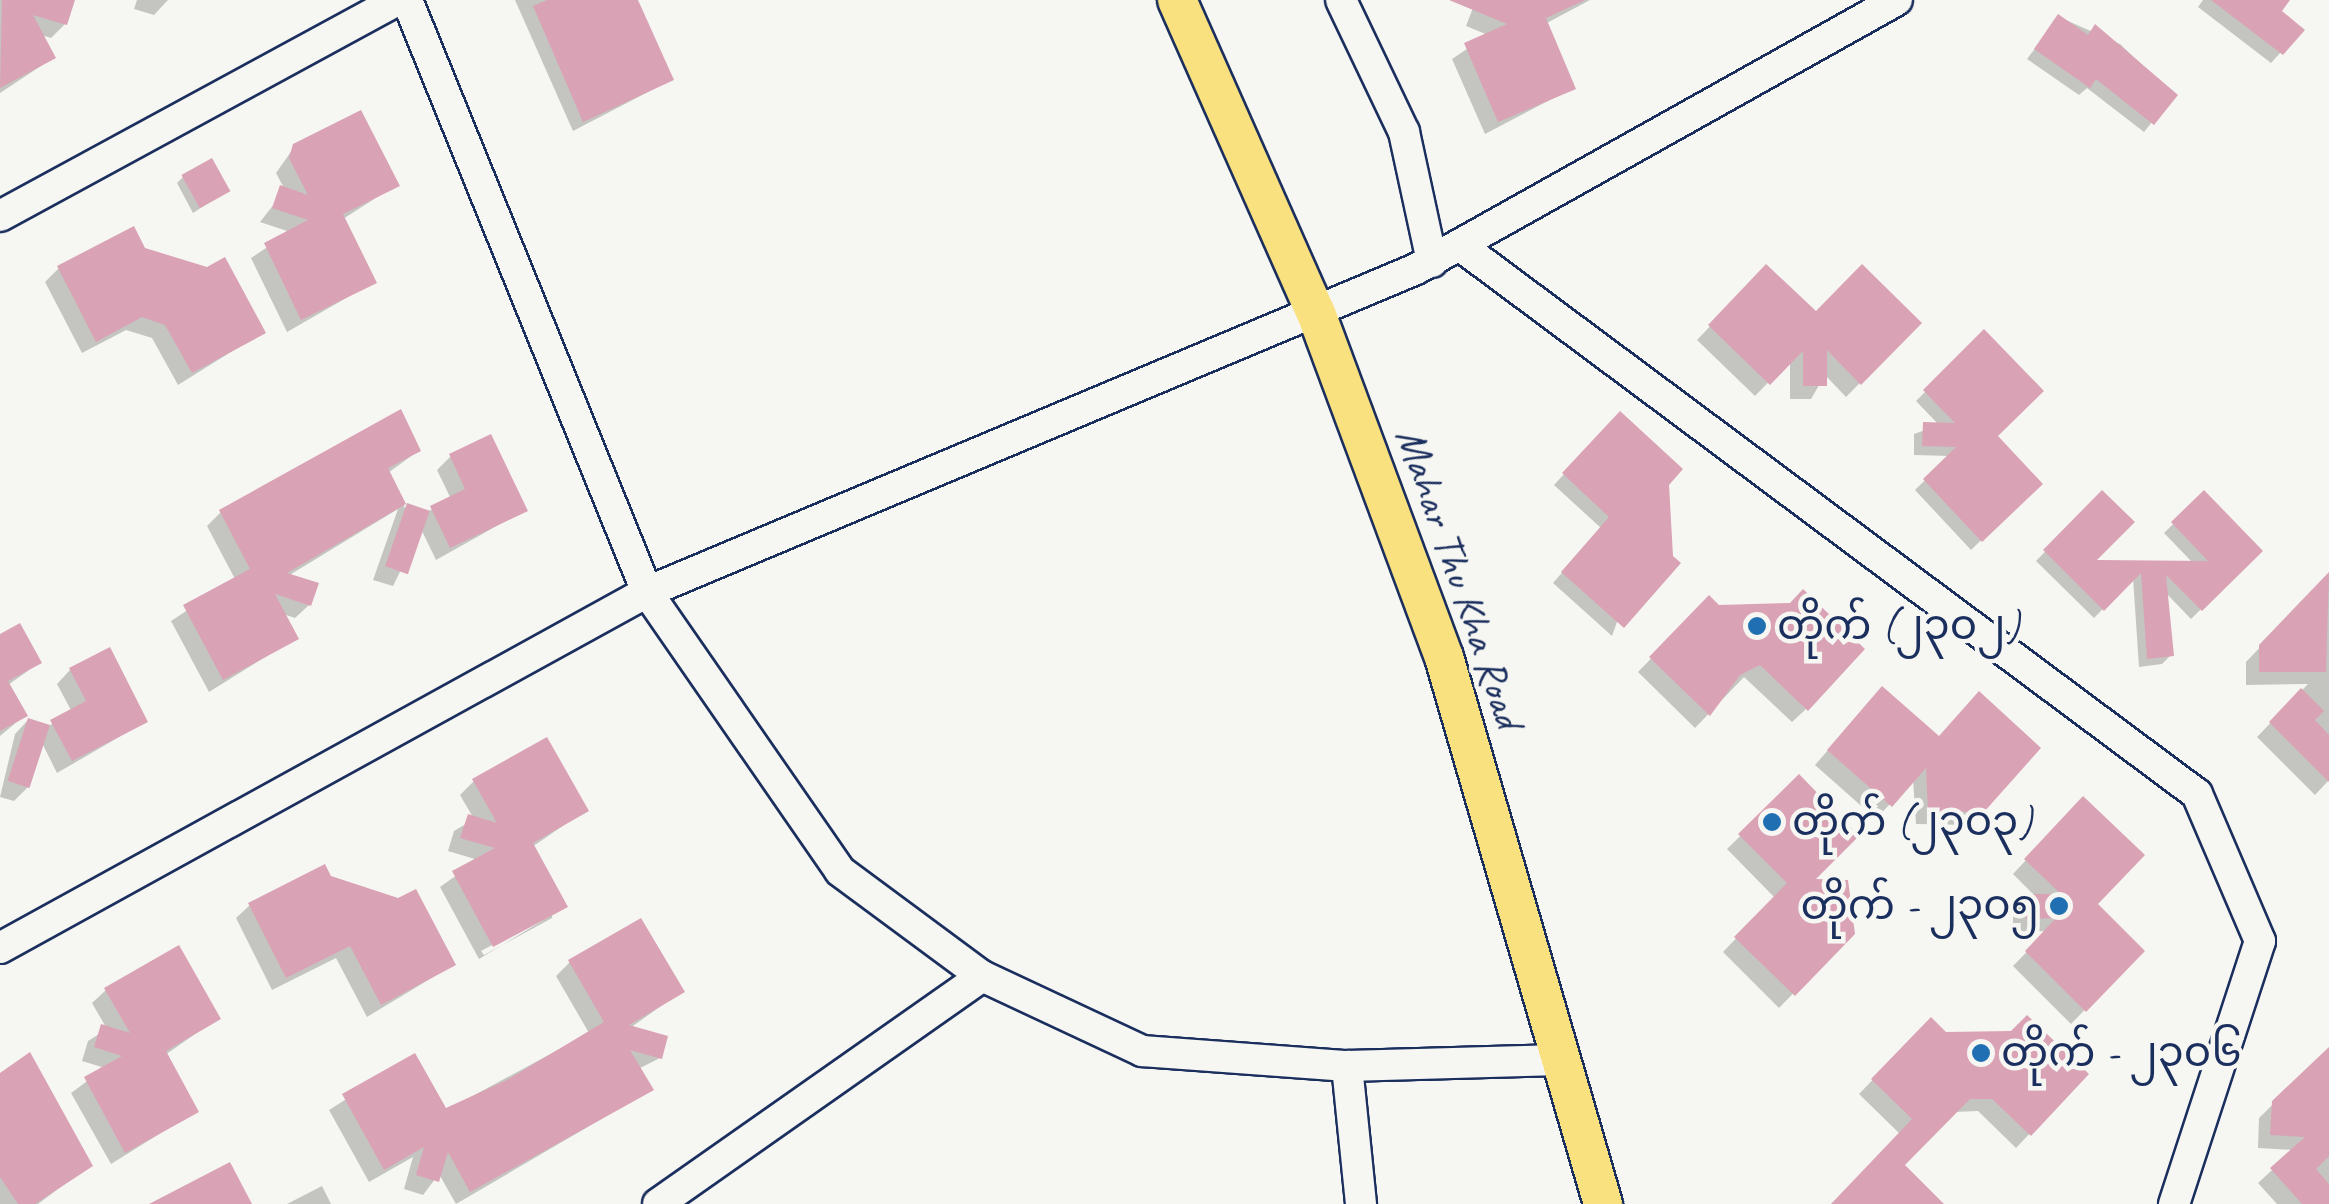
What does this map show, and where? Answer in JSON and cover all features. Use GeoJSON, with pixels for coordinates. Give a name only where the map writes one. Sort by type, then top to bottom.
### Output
{"type":"FeatureCollection","features":[{"type":"Feature","properties":{"kind":"main road","name":"Mahar Thu Kha Road"},"geometry":{"type":"LineString","coordinates":[[1176,0],[1316,314],[1444,657],[1603,1204]]}},
{"type":"Feature","properties":{"kind":"street"},"geometry":{"type":"LineString","coordinates":[[0,216],[398,0]]}},
{"type":"Feature","properties":{"kind":"street"},"geometry":{"type":"LineString","coordinates":[[406,0],[647,592],[840,872],[982,976],[1142,1052],[1347,1066],[1560,1060]]}},
{"type":"Feature","properties":{"kind":"street"},"geometry":{"type":"LineString","coordinates":[[1341,0],[1404,132],[1432,262]]}},
{"type":"Feature","properties":{"kind":"street"},"geometry":{"type":"LineString","coordinates":[[0,948],[647,592],[1432,262],[1897,0]]}},
{"type":"Feature","properties":{"kind":"street"},"geometry":{"type":"LineString","coordinates":[[1462,247],[2197,794],[2260,940],[2174,1204]]}},
{"type":"Feature","properties":{"kind":"street"},"geometry":{"type":"LineString","coordinates":[[658,1204],[982,976]]}},
{"type":"Feature","properties":{"kind":"street"},"geometry":{"type":"LineString","coordinates":[[1347,1066],[1360,1204]]}},
{"type":"Feature","properties":{"kind":"building"},"geometry":{"type":"Polygon","coordinates":[[[2,0],[75,0],[67,25],[33,15],[56,58],[0,88],[2,0]]]}},
{"type":"Feature","properties":{"kind":"building"},"geometry":{"type":"Polygon","coordinates":[[[547,0],[638,0],[674,80],[583,122],[533,6],[547,0]]]}},
{"type":"Feature","properties":{"kind":"building"},"geometry":{"type":"Polygon","coordinates":[[[1449,0],[1585,0],[1546,18],[1576,89],[1498,122],[1464,43],[1507,24],[1449,0]]]}},
{"type":"Feature","properties":{"kind":"building"},"geometry":{"type":"Polygon","coordinates":[[[2211,0],[2290,0],[2282,11],[2305,30],[2283,55],[2211,0]]]}},
{"type":"Feature","properties":{"kind":"building"},"geometry":{"type":"Polygon","coordinates":[[[2058,14],[2088,35],[2095,24],[2178,95],[2154,125],[2096,79],[2090,88],[2034,49],[2058,14]]]}},
{"type":"Feature","properties":{"kind":"building"},"geometry":{"type":"Polygon","coordinates":[[[361,110],[400,186],[343,214],[377,283],[301,320],[264,243],[308,220],[272,208],[280,185],[308,195],[289,158],[293,144],[361,110]]]}},
{"type":"Feature","properties":{"kind":"building"},"geometry":{"type":"Polygon","coordinates":[[[212,158],[230,191],[200,208],[181,175],[212,158]]]}},
{"type":"Feature","properties":{"kind":"building"},"geometry":{"type":"Polygon","coordinates":[[[134,226],[145,248],[207,267],[225,257],[266,333],[192,373],[165,325],[142,317],[96,342],[57,266],[134,226]]]}},
{"type":"Feature","properties":{"kind":"building"},"geometry":{"type":"Polygon","coordinates":[[[1766,264],[1816,311],[1862,264],[1922,323],[1861,385],[1827,350],[1827,386],[1803,386],[1803,351],[1770,385],[1708,325],[1766,264]]]}},
{"type":"Feature","properties":{"kind":"building"},"geometry":{"type":"Polygon","coordinates":[[[1984,329],[2044,391],[1998,436],[2043,484],[1982,542],[1923,479],[1956,447],[1922,446],[1923,422],[1955,423],[1923,390],[1984,329]]]}},
{"type":"Feature","properties":{"kind":"building"},"geometry":{"type":"Polygon","coordinates":[[[401,409],[421,451],[388,468],[406,504],[287,573],[319,583],[311,606],[275,594],[299,639],[223,680],[183,605],[250,569],[219,510],[401,409]]]}},
{"type":"Feature","properties":{"kind":"building"},"geometry":{"type":"Polygon","coordinates":[[[1620,411],[1683,469],[1669,485],[1673,556],[1681,563],[1624,628],[1561,572],[1609,517],[1562,473],[1620,411]]]}},
{"type":"Feature","properties":{"kind":"building"},"geometry":{"type":"Polygon","coordinates":[[[491,434],[528,511],[450,548],[430,506],[465,489],[449,454],[491,434]]]}},
{"type":"Feature","properties":{"kind":"building"},"geometry":{"type":"Polygon","coordinates":[[[2102,490],[2135,522],[2097,560],[2208,561],[2171,522],[2204,490],[2263,551],[2202,611],[2166,575],[2174,656],[2147,659],[2141,573],[2104,611],[2043,550],[2102,490]]]}},
{"type":"Feature","properties":{"kind":"building"},"geometry":{"type":"Polygon","coordinates":[[[407,503],[430,511],[408,574],[385,566],[407,503]]]}},
{"type":"Feature","properties":{"kind":"building"},"geometry":{"type":"Polygon","coordinates":[[[2329,572],[2326,672],[2259,672],[2259,645],[2329,572]]]}},
{"type":"Feature","properties":{"kind":"building"},"geometry":{"type":"Polygon","coordinates":[[[1803,589],[1865,649],[1808,711],[1760,665],[1740,675],[1710,716],[1649,657],[1709,595],[1719,605],[1790,603],[1803,589]]]}},
{"type":"Feature","properties":{"kind":"building"},"geometry":{"type":"Polygon","coordinates":[[[20,623],[42,663],[8,681],[28,716],[0,731],[0,634],[20,623]]]}},
{"type":"Feature","properties":{"kind":"building"},"geometry":{"type":"Polygon","coordinates":[[[110,647],[148,722],[72,761],[50,720],[86,701],[69,668],[110,647]]]}},
{"type":"Feature","properties":{"kind":"building"},"geometry":{"type":"Polygon","coordinates":[[[1882,686],[1939,736],[1979,691],[2041,748],[1984,812],[1928,811],[1926,768],[1892,807],[1827,750],[1882,686]]]}},
{"type":"Feature","properties":{"kind":"building"},"geometry":{"type":"Polygon","coordinates":[[[2301,688],[2324,711],[2315,720],[2329,735],[2329,782],[2269,722],[2301,688]]]}},
{"type":"Feature","properties":{"kind":"building"},"geometry":{"type":"Polygon","coordinates":[[[28,718],[50,725],[29,788],[8,781],[28,718]]]}},
{"type":"Feature","properties":{"kind":"building"},"geometry":{"type":"Polygon","coordinates":[[[547,737],[589,811],[533,843],[568,907],[493,947],[452,871],[495,848],[460,838],[468,814],[497,823],[472,779],[547,737]]]}},
{"type":"Feature","properties":{"kind":"building"},"geometry":{"type":"Polygon","coordinates":[[[1799,774],[1859,836],[1816,879],[1848,880],[1855,934],[1795,996],[1734,937],[1787,883],[1738,834],[1799,774]]]}},
{"type":"Feature","properties":{"kind":"building"},"geometry":{"type":"Polygon","coordinates":[[[2083,796],[2145,855],[2098,904],[2145,951],[2086,1012],[2025,951],[2056,918],[2026,919],[2025,894],[2061,894],[2024,859],[2083,796]]]}},
{"type":"Feature","properties":{"kind":"building"},"geometry":{"type":"Polygon","coordinates":[[[325,864],[331,876],[398,898],[416,889],[456,965],[381,1005],[350,946],[286,978],[248,903],[325,864]]]}},
{"type":"Feature","properties":{"kind":"building"},"geometry":{"type":"Polygon","coordinates":[[[641,918],[685,992],[629,1025],[668,1036],[662,1059],[630,1050],[654,1090],[470,1192],[448,1152],[439,1182],[416,1175],[424,1147],[384,1170],[342,1094],[415,1053],[446,1108],[507,1080],[604,1022],[568,960],[641,918]]]}},
{"type":"Feature","properties":{"kind":"building"},"geometry":{"type":"Polygon","coordinates":[[[179,945],[221,1019],[166,1051],[199,1112],[125,1153],[84,1077],[122,1056],[94,1047],[101,1024],[130,1033],[104,988],[179,945]]]}},
{"type":"Feature","properties":{"kind":"building"},"geometry":{"type":"Polygon","coordinates":[[[2027,1015],[2089,1074],[2031,1136],[1992,1099],[1970,1099],[1905,1165],[1944,1204],[1831,1204],[1912,1119],[1871,1079],[1931,1017],[1946,1032],[2011,1031],[2027,1015]]]}},
{"type":"Feature","properties":{"kind":"building"},"geometry":{"type":"Polygon","coordinates":[[[2329,1047],[2329,1156],[2316,1169],[2329,1184],[2329,1204],[2302,1204],[2270,1168],[2305,1137],[2270,1135],[2272,1101],[2329,1047]]]}},
{"type":"Feature","properties":{"kind":"building"},"geometry":{"type":"Polygon","coordinates":[[[30,1052],[93,1166],[35,1204],[18,1204],[0,1177],[0,1073],[30,1052]]]}},
{"type":"Feature","properties":{"kind":"building"},"geometry":{"type":"Polygon","coordinates":[[[230,1162],[252,1204],[149,1204],[230,1162]]]}},
{"type":"Feature","properties":{"kind":"place","name":"တိုက် (၂၃၀၂)"},"geometry":{"type":"Point","coordinates":[1757,626]}},
{"type":"Feature","properties":{"kind":"place","name":"တိုက် (၂၃၀၃)"},"geometry":{"type":"Point","coordinates":[1772,822]}},
{"type":"Feature","properties":{"kind":"place","name":"တိုက် - ၂၃၀၅"},"geometry":{"type":"Point","coordinates":[2059,906]}},
{"type":"Feature","properties":{"kind":"place","name":"တိုက် - ၂၃၀၆"},"geometry":{"type":"Point","coordinates":[1981,1053]}}]}
